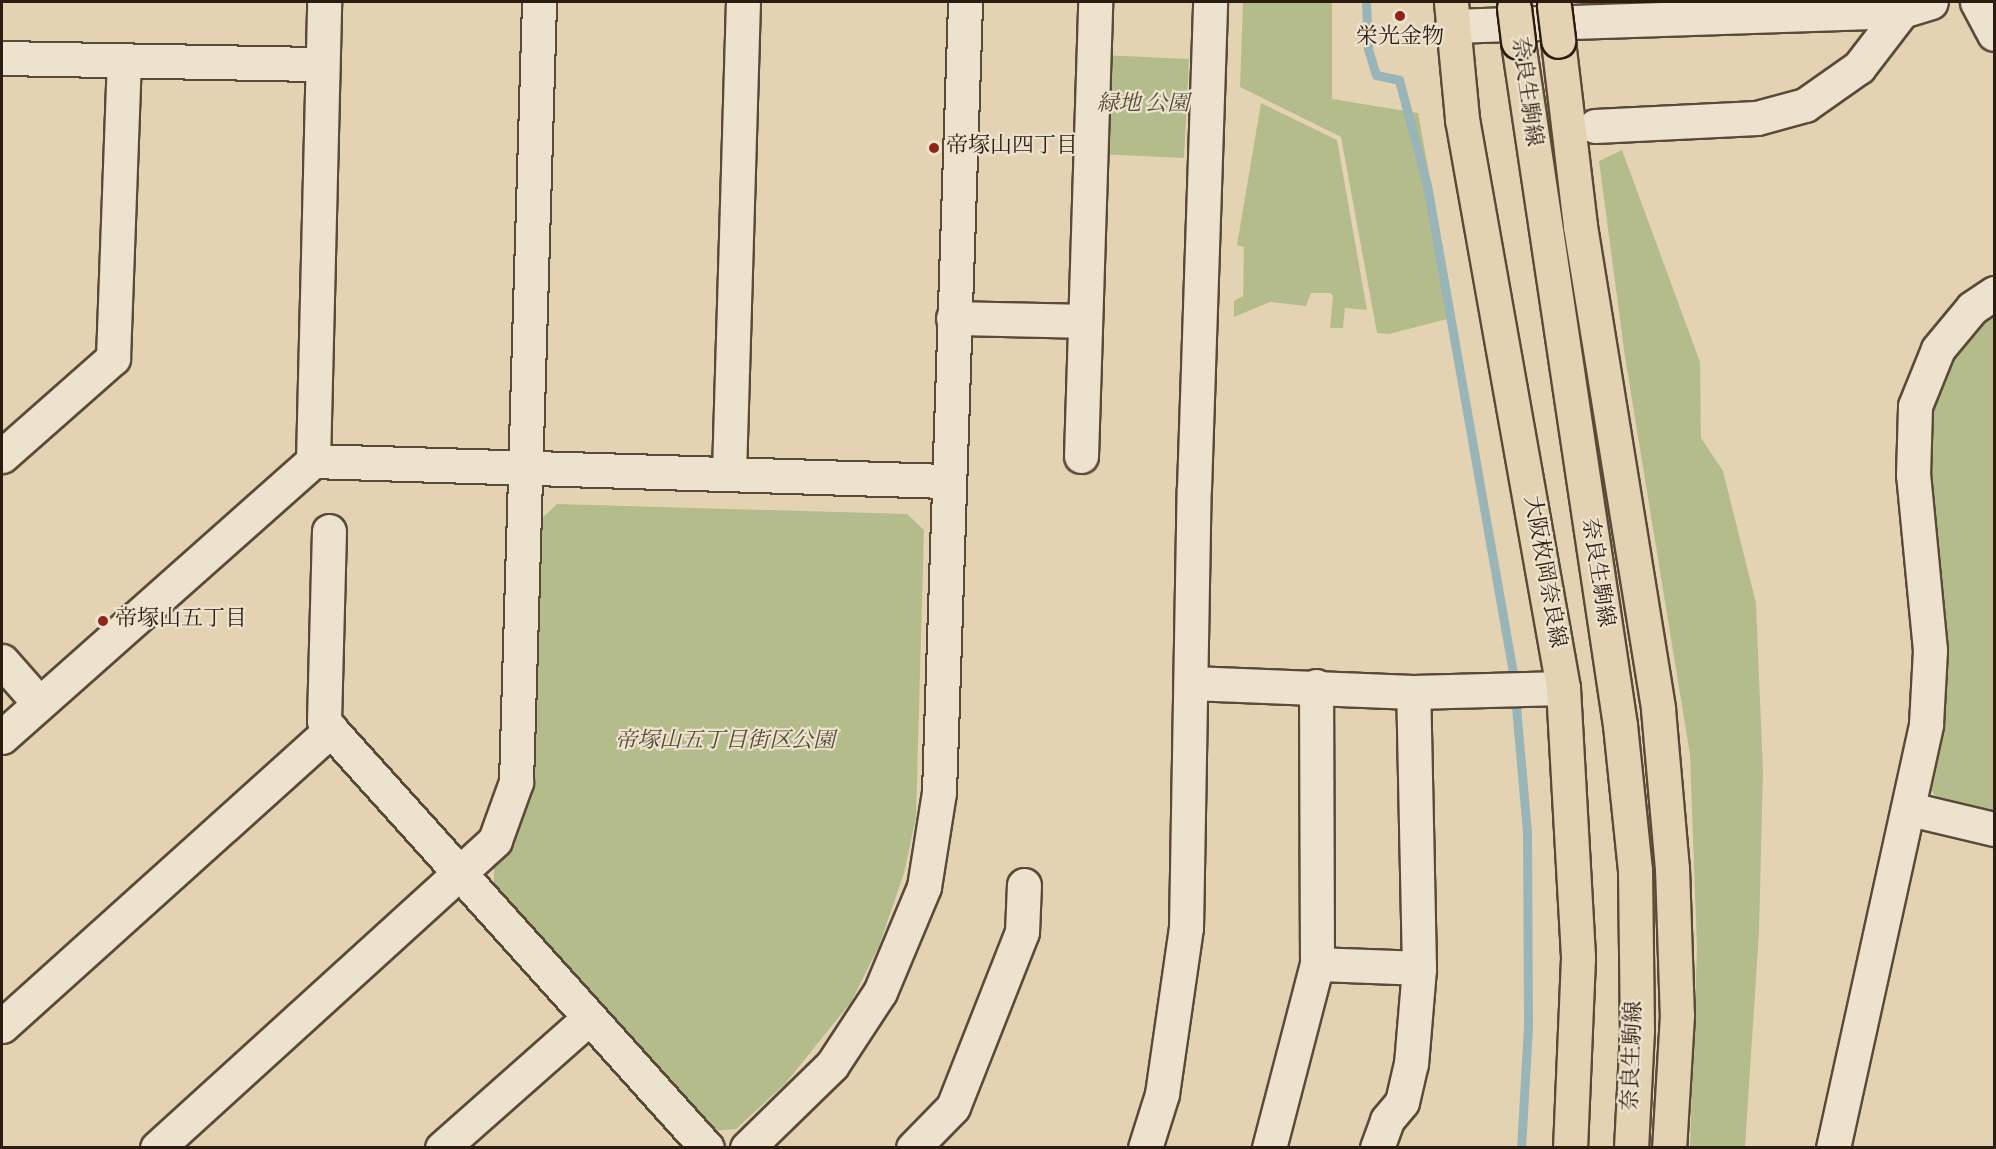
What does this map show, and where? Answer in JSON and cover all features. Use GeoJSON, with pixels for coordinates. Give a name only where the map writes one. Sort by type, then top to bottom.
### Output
{"type":"FeatureCollection","features":[{"type":"Feature","properties":{"kind":"main road","name":"奈良生駒線"},"geometry":{"type":"LineString","coordinates":[[1554,4],[1580,226],[1658,709],[1672,867],[1677,1015],[1669,1148]]}},
{"type":"Feature","properties":{"kind":"main road","name":"奈良生駒線"},"geometry":{"type":"LineString","coordinates":[[1513,5],[1620,725],[1634,859],[1636,1030],[1631,1148]]}},
{"type":"Feature","properties":{"kind":"main road","name":"大阪枚岡奈良線"},"geometry":{"type":"LineString","coordinates":[[1451,14],[1466,142],[1563,688],[1578,958],[1570,1148]]}},
{"type":"Feature","properties":{"kind":"street"},"geometry":{"type":"LineString","coordinates":[[313,461],[324,2]]}},
{"type":"Feature","properties":{"kind":"street"},"geometry":{"type":"LineString","coordinates":[[157,1148],[495,840],[516,782],[539,2]]}},
{"type":"Feature","properties":{"kind":"street"},"geometry":{"type":"LineString","coordinates":[[729,473],[743,2]]}},
{"type":"Feature","properties":{"kind":"street"},"geometry":{"type":"LineString","coordinates":[[747,1148],[832,1065],[880,992],[924,887],[939,792],[946,481],[964,2]]}},
{"type":"Feature","properties":{"kind":"street"},"geometry":{"type":"LineString","coordinates":[[1081,456],[1095,2]]}},
{"type":"Feature","properties":{"kind":"street"},"geometry":{"type":"LineString","coordinates":[[1145,1148],[1162,1094],[1186,928],[1210,2]]}},
{"type":"Feature","properties":{"kind":"street"},"geometry":{"type":"LineString","coordinates":[[1977,2],[1995,34]]}},
{"type":"Feature","properties":{"kind":"street"},"geometry":{"type":"LineString","coordinates":[[1451,14],[1917,6]]}},
{"type":"Feature","properties":{"kind":"street"},"geometry":{"type":"LineString","coordinates":[[1595,126],[1757,118],[1805,105],[1859,67],[1917,6]]}},
{"type":"Feature","properties":{"kind":"street"},"geometry":{"type":"LineString","coordinates":[[2,58],[322,64]]}},
{"type":"Feature","properties":{"kind":"street"},"geometry":{"type":"LineString","coordinates":[[2,456],[113,358],[124,62]]}},
{"type":"Feature","properties":{"kind":"street"},"geometry":{"type":"LineString","coordinates":[[1833,1148],[1910,809],[1926,724],[1930,650],[1913,475],[1916,406],[1938,349],[1972,308],[1995,293]]}},
{"type":"Feature","properties":{"kind":"street"},"geometry":{"type":"LineString","coordinates":[[953,318],[1084,321]]}},
{"type":"Feature","properties":{"kind":"street"},"geometry":{"type":"LineString","coordinates":[[2,736],[313,461],[946,481]]}},
{"type":"Feature","properties":{"kind":"street"},"geometry":{"type":"LineString","coordinates":[[329,531],[324,721],[462,871],[589,1018],[707,1148]]}},
{"type":"Feature","properties":{"kind":"street"},"geometry":{"type":"LineString","coordinates":[[2,661],[39,703]]}},
{"type":"Feature","properties":{"kind":"street"},"geometry":{"type":"LineString","coordinates":[[1191,683],[1316,686],[1413,692],[1563,688]]}},
{"type":"Feature","properties":{"kind":"street"},"geometry":{"type":"LineString","coordinates":[[1269,1148],[1317,964],[1316,686]]}},
{"type":"Feature","properties":{"kind":"street"},"geometry":{"type":"LineString","coordinates":[[1377,1148],[1387,1120],[1402,1102],[1411,1064],[1419,968],[1413,692]]}},
{"type":"Feature","properties":{"kind":"street"},"geometry":{"type":"LineString","coordinates":[[2,1026],[331,730]]}},
{"type":"Feature","properties":{"kind":"street"},"geometry":{"type":"LineString","coordinates":[[1910,809],[1995,829]]}},
{"type":"Feature","properties":{"kind":"street"},"geometry":{"type":"LineString","coordinates":[[913,1148],[953,1107],[1022,932],[1024,885]]}},
{"type":"Feature","properties":{"kind":"street"},"geometry":{"type":"LineString","coordinates":[[1317,964],[1419,968]]}},
{"type":"Feature","properties":{"kind":"street"},"geometry":{"type":"LineString","coordinates":[[442,1148],[589,1018]]}},
{"type":"Feature","properties":{"kind":"green space"},"geometry":{"type":"Polygon","coordinates":[[[1243,2],[1332,2],[1332,99],[1418,113],[1455,317],[1389,334],[1377,333],[1341,137],[1240,87],[1243,2]]]}},
{"type":"Feature","properties":{"kind":"green space","name":"緑地 公園"},"geometry":{"type":"Polygon","coordinates":[[[1102,55],[1189,59],[1184,158],[1098,154],[1102,55]]]}},
{"type":"Feature","properties":{"kind":"green space"},"geometry":{"type":"Polygon","coordinates":[[[1261,103],[1337,140],[1367,310],[1345,308],[1343,328],[1330,328],[1333,296],[1330,293],[1311,293],[1306,306],[1270,302],[1234,317],[1234,301],[1243,296],[1244,247],[1237,245],[1261,103]]]}},
{"type":"Feature","properties":{"kind":"green space"},"geometry":{"type":"Polygon","coordinates":[[[1622,150],[1700,362],[1701,438],[1723,471],[1756,603],[1763,772],[1759,932],[1745,1147],[1690,1147],[1697,949],[1690,755],[1625,357],[1599,161],[1622,150]]]}},
{"type":"Feature","properties":{"kind":"green space"},"geometry":{"type":"Polygon","coordinates":[[[1994,309],[1994,814],[1938,801],[1930,788],[1942,729],[1946,674],[1927,455],[1930,416],[1940,380],[1967,337],[1994,309]]]}},
{"type":"Feature","properties":{"kind":"green space","name":"帝塚山五丁目街区公園"},"geometry":{"type":"Polygon","coordinates":[[[557,504],[907,514],[924,530],[916,817],[904,873],[879,946],[851,1002],[785,1084],[736,1129],[711,1131],[494,889],[494,863],[538,522],[557,504]]]}},
{"type":"Feature","properties":{"kind":"waterway"},"geometry":{"type":"LineString","coordinates":[[1366,2],[1368,49],[1376,75],[1399,80],[1427,185],[1513,672],[1527,831],[1528,1027],[1521,1148]]}},
{"type":"Feature","properties":{"kind":"place","name":"栄光金物"},"geometry":{"type":"Point","coordinates":[1400,16]}},
{"type":"Feature","properties":{"kind":"place","name":"帝塚山四丁目"},"geometry":{"type":"Point","coordinates":[934,148]}},
{"type":"Feature","properties":{"kind":"place","name":"帝塚山五丁目"},"geometry":{"type":"Point","coordinates":[103,621]}}]}
